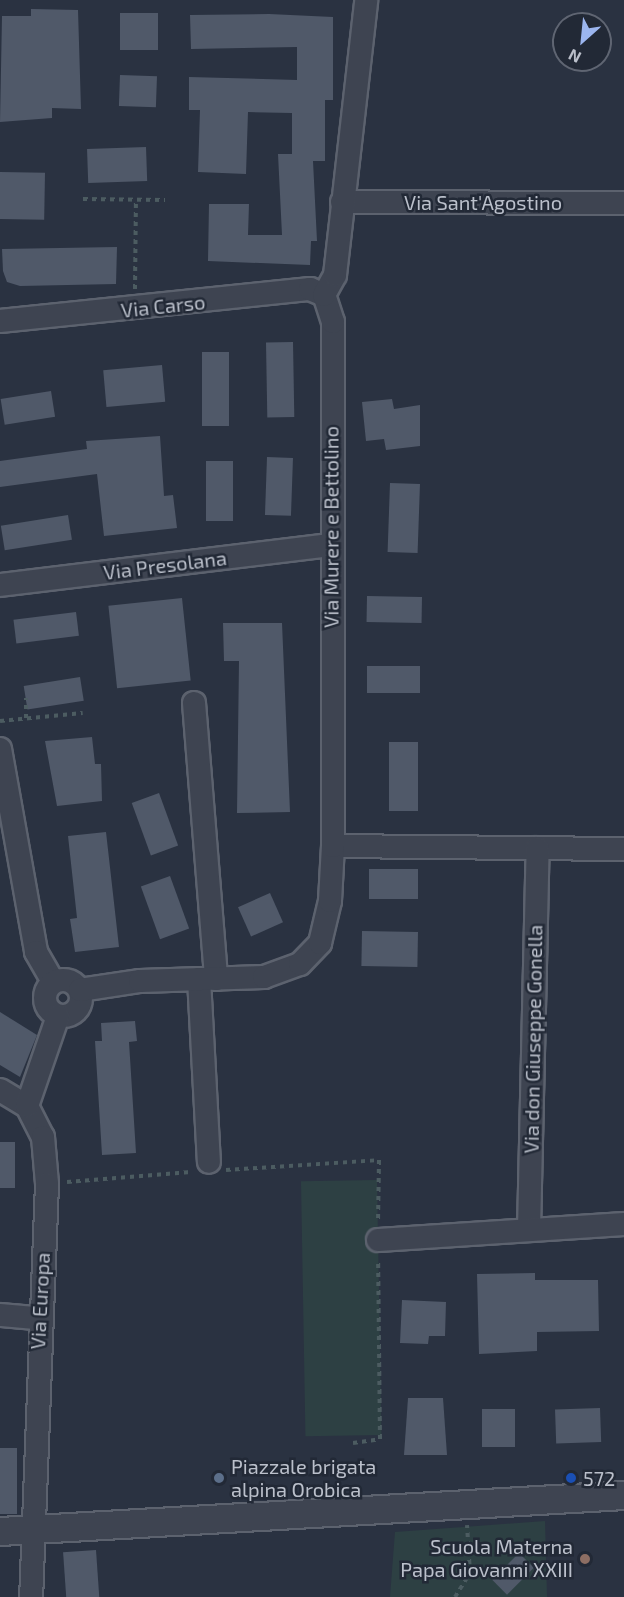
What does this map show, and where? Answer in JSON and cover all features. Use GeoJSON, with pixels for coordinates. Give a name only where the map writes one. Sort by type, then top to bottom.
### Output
{"type":"FeatureCollection","features":[{"type":"Feature","properties":{"kind":"street"},"geometry":{"type":"LineString","coordinates":[[324,295],[335,275],[366,1]]}},
{"type":"Feature","properties":{"kind":"street","name":"Via Sant'Agostino"},"geometry":{"type":"LineString","coordinates":[[342,202],[624,203]]}},
{"type":"Feature","properties":{"kind":"street","name":"Via Carso"},"geometry":{"type":"LineString","coordinates":[[0,321],[135,309],[310,289],[324,295]]}},
{"type":"Feature","properties":{"kind":"street","name":"Via Murere e Bettolino"},"geometry":{"type":"LineString","coordinates":[[53,982],[68,980],[80,990],[207,979],[264,977],[300,963],[320,943],[330,901],[333,846],[330,544],[333,322],[324,295]]}},
{"type":"Feature","properties":{"kind":"street","name":"Via Presolana"},"geometry":{"type":"LineString","coordinates":[[0,585],[330,544]]}},
{"type":"Feature","properties":{"kind":"street"},"geometry":{"type":"LineString","coordinates":[[194,703],[207,979],[210,1168]]}},
{"type":"Feature","properties":{"kind":"street"},"geometry":{"type":"LineString","coordinates":[[0,748],[36,952],[53,982],[45,994],[47,1008],[58,1016],[72,1014],[81,1004],[80,990]]}},
{"type":"Feature","properties":{"kind":"street"},"geometry":{"type":"LineString","coordinates":[[333,846],[624,849]]}},
{"type":"Feature","properties":{"kind":"street","name":"Via don Giuseppe Gonella"},"geometry":{"type":"LineString","coordinates":[[529,1230],[538,848]]}},
{"type":"Feature","properties":{"kind":"street"},"geometry":{"type":"LineString","coordinates":[[0,1090],[27,1106],[58,1016]]}},
{"type":"Feature","properties":{"kind":"street","name":"Via Europa"},"geometry":{"type":"LineString","coordinates":[[27,1106],[42,1137],[47,1184],[38,1318],[31,1597]]}},
{"type":"Feature","properties":{"kind":"street"},"geometry":{"type":"LineString","coordinates":[[378,1240],[624,1224]]}},
{"type":"Feature","properties":{"kind":"street"},"geometry":{"type":"LineString","coordinates":[[0,1315],[38,1318]]}},
{"type":"Feature","properties":{"kind":"street"},"geometry":{"type":"LineString","coordinates":[[0,1532],[624,1495]]}},
{"type":"Feature","properties":{"kind":"path"},"geometry":{"type":"LineString","coordinates":[[83,199],[165,200]]}},
{"type":"Feature","properties":{"kind":"path"},"geometry":{"type":"LineString","coordinates":[[135,309],[136,200]]}},
{"type":"Feature","properties":{"kind":"path"},"geometry":{"type":"LineString","coordinates":[[26,698],[26,718]]}},
{"type":"Feature","properties":{"kind":"path"},"geometry":{"type":"LineString","coordinates":[[0,721],[83,713]]}},
{"type":"Feature","properties":{"kind":"path"},"geometry":{"type":"LineString","coordinates":[[47,1184],[210,1168],[379,1160],[380,1439],[353,1443]]}},
{"type":"Feature","properties":{"kind":"path"},"geometry":{"type":"LineString","coordinates":[[455,1597],[470,1573],[466,1503]]}},
{"type":"Feature","properties":{"kind":"shaded area"},"geometry":{"type":"Polygon","coordinates":[[[377,1180],[381,1435],[305,1436],[301,1181],[377,1180]]]}},
{"type":"Feature","properties":{"kind":"shaded area"},"geometry":{"type":"Polygon","coordinates":[[[545,1521],[547,1597],[390,1597],[395,1532],[545,1521]]]}},
{"type":"Feature","properties":{"kind":"building"},"geometry":{"type":"Polygon","coordinates":[[[31,9],[78,10],[81,109],[52,108],[52,118],[0,122],[2,16],[31,16],[31,9]]]}},
{"type":"Feature","properties":{"kind":"building"},"geometry":{"type":"Polygon","coordinates":[[[120,13],[158,13],[158,50],[120,50],[120,13]]]}},
{"type":"Feature","properties":{"kind":"building"},"geometry":{"type":"Polygon","coordinates":[[[269,14],[333,17],[333,100],[325,100],[325,161],[313,161],[317,241],[311,241],[310,265],[208,261],[209,204],[249,204],[248,235],[282,235],[278,154],[292,154],[292,113],[248,112],[246,174],[198,172],[200,110],[189,110],[189,77],[297,80],[297,47],[191,49],[190,15],[269,14]]]}},
{"type":"Feature","properties":{"kind":"building"},"geometry":{"type":"Polygon","coordinates":[[[120,75],[157,76],[156,107],[119,106],[120,75]]]}},
{"type":"Feature","properties":{"kind":"building"},"geometry":{"type":"Polygon","coordinates":[[[146,147],[147,181],[88,183],[87,149],[146,147]]]}},
{"type":"Feature","properties":{"kind":"building"},"geometry":{"type":"Polygon","coordinates":[[[0,172],[45,173],[44,220],[0,219],[0,172]]]}},
{"type":"Feature","properties":{"kind":"building"},"geometry":{"type":"Polygon","coordinates":[[[117,247],[116,284],[20,286],[7,282],[3,271],[2,249],[117,247]]]}},
{"type":"Feature","properties":{"kind":"building"},"geometry":{"type":"Polygon","coordinates":[[[266,342],[293,342],[294,417],[267,417],[266,342]]]}},
{"type":"Feature","properties":{"kind":"building"},"geometry":{"type":"Polygon","coordinates":[[[202,352],[229,352],[229,426],[202,426],[202,352]]]}},
{"type":"Feature","properties":{"kind":"building"},"geometry":{"type":"Polygon","coordinates":[[[162,365],[165,402],[106,407],[103,370],[162,365]]]}},
{"type":"Feature","properties":{"kind":"building"},"geometry":{"type":"Polygon","coordinates":[[[51,391],[55,417],[5,425],[1,399],[51,391]]]}},
{"type":"Feature","properties":{"kind":"building"},"geometry":{"type":"Polygon","coordinates":[[[392,399],[394,409],[420,405],[420,446],[386,450],[384,439],[366,441],[362,402],[392,399]]]}},
{"type":"Feature","properties":{"kind":"building"},"geometry":{"type":"Polygon","coordinates":[[[160,436],[164,496],[173,495],[177,528],[104,536],[97,474],[0,487],[0,461],[87,449],[86,441],[160,436]]]}},
{"type":"Feature","properties":{"kind":"building"},"geometry":{"type":"Polygon","coordinates":[[[267,457],[293,458],[291,516],[265,515],[267,457]]]}},
{"type":"Feature","properties":{"kind":"building"},"geometry":{"type":"Polygon","coordinates":[[[206,461],[233,461],[233,521],[206,521],[206,461]]]}},
{"type":"Feature","properties":{"kind":"building"},"geometry":{"type":"Polygon","coordinates":[[[390,483],[420,484],[418,553],[388,552],[390,483]]]}},
{"type":"Feature","properties":{"kind":"building"},"geometry":{"type":"Polygon","coordinates":[[[68,515],[72,540],[5,550],[1,526],[68,515]]]}},
{"type":"Feature","properties":{"kind":"building"},"geometry":{"type":"Polygon","coordinates":[[[367,596],[422,597],[422,623],[367,622],[367,596]]]}},
{"type":"Feature","properties":{"kind":"building"},"geometry":{"type":"Polygon","coordinates":[[[182,598],[191,681],[117,688],[108,606],[182,598]]]}},
{"type":"Feature","properties":{"kind":"building"},"geometry":{"type":"Polygon","coordinates":[[[76,612],[79,636],[16,643],[13,620],[76,612]]]}},
{"type":"Feature","properties":{"kind":"building"},"geometry":{"type":"Polygon","coordinates":[[[223,623],[282,623],[290,812],[237,813],[239,661],[224,661],[223,623]]]}},
{"type":"Feature","properties":{"kind":"building"},"geometry":{"type":"Polygon","coordinates":[[[367,666],[420,666],[420,693],[367,693],[367,666]]]}},
{"type":"Feature","properties":{"kind":"building"},"geometry":{"type":"Polygon","coordinates":[[[80,677],[84,701],[27,710],[24,686],[80,677]]]}},
{"type":"Feature","properties":{"kind":"building"},"geometry":{"type":"Polygon","coordinates":[[[92,737],[95,764],[101,764],[102,801],[57,806],[45,741],[92,737]]]}},
{"type":"Feature","properties":{"kind":"building"},"geometry":{"type":"Polygon","coordinates":[[[389,742],[418,742],[418,811],[389,811],[389,742]]]}},
{"type":"Feature","properties":{"kind":"building"},"geometry":{"type":"Polygon","coordinates":[[[159,793],[178,846],[151,856],[132,803],[159,793]]]}},
{"type":"Feature","properties":{"kind":"building"},"geometry":{"type":"Polygon","coordinates":[[[106,832],[119,947],[75,952],[70,919],[77,918],[68,836],[106,832]]]}},
{"type":"Feature","properties":{"kind":"building"},"geometry":{"type":"Polygon","coordinates":[[[369,869],[418,869],[418,899],[369,899],[369,869]]]}},
{"type":"Feature","properties":{"kind":"building"},"geometry":{"type":"Polygon","coordinates":[[[170,876],[189,929],[160,939],[141,887],[170,876]]]}},
{"type":"Feature","properties":{"kind":"building"},"geometry":{"type":"Polygon","coordinates":[[[270,893],[283,922],[251,936],[238,907],[270,893]]]}},
{"type":"Feature","properties":{"kind":"building"},"geometry":{"type":"Polygon","coordinates":[[[362,931],[418,932],[417,967],[361,966],[362,931]]]}},
{"type":"Feature","properties":{"kind":"building"},"geometry":{"type":"Polygon","coordinates":[[[0,1012],[37,1035],[20,1077],[0,1065],[0,1012]]]}},
{"type":"Feature","properties":{"kind":"building"},"geometry":{"type":"Polygon","coordinates":[[[135,1021],[137,1041],[129,1042],[136,1153],[102,1155],[95,1041],[102,1041],[101,1023],[135,1021]]]}},
{"type":"Feature","properties":{"kind":"building"},"geometry":{"type":"Polygon","coordinates":[[[0,1142],[15,1142],[15,1188],[0,1188],[0,1142]]]}},
{"type":"Feature","properties":{"kind":"building"},"geometry":{"type":"Polygon","coordinates":[[[535,1273],[535,1280],[598,1280],[599,1331],[537,1332],[537,1351],[479,1354],[477,1274],[535,1273]]]}},
{"type":"Feature","properties":{"kind":"building"},"geometry":{"type":"Polygon","coordinates":[[[402,1300],[446,1302],[445,1336],[429,1336],[428,1344],[400,1343],[402,1300]]]}},
{"type":"Feature","properties":{"kind":"building"},"geometry":{"type":"Polygon","coordinates":[[[408,1398],[443,1398],[447,1455],[404,1455],[408,1398]]]}},
{"type":"Feature","properties":{"kind":"building"},"geometry":{"type":"Polygon","coordinates":[[[600,1408],[601,1442],[556,1444],[555,1410],[600,1408]]]}},
{"type":"Feature","properties":{"kind":"building"},"geometry":{"type":"Polygon","coordinates":[[[482,1409],[515,1409],[515,1447],[482,1447],[482,1409]]]}},
{"type":"Feature","properties":{"kind":"building"},"geometry":{"type":"Polygon","coordinates":[[[0,1448],[17,1448],[17,1514],[0,1514],[0,1448]]]}},
{"type":"Feature","properties":{"kind":"building"},"geometry":{"type":"Polygon","coordinates":[[[96,1550],[99,1597],[66,1597],[63,1552],[96,1550]]]}},
{"type":"Feature","properties":{"kind":"building"},"geometry":{"type":"Polygon","coordinates":[[[519,1553],[534,1568],[507,1595],[492,1580],[519,1553]]]}},
{"type":"Feature","properties":{"kind":"place","name":"Piazzale brigata alpina Orobica"},"geometry":{"type":"Point","coordinates":[219,1478]}},
{"type":"Feature","properties":{"kind":"place","name":"572"},"geometry":{"type":"Point","coordinates":[571,1478]}},
{"type":"Feature","properties":{"kind":"place","name":"Scuola Materna Papa Giovanni XXIII"},"geometry":{"type":"Point","coordinates":[585,1559]}}]}
